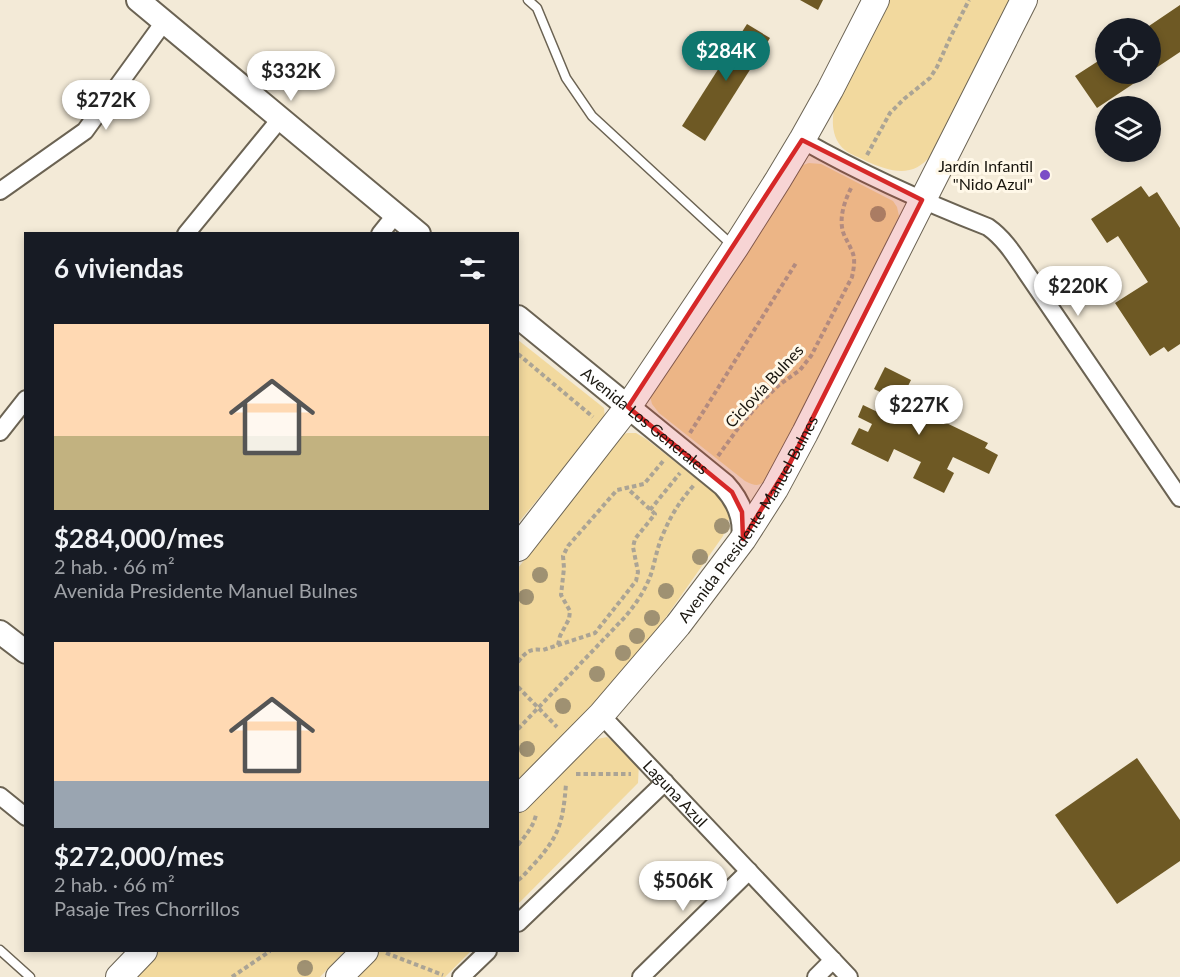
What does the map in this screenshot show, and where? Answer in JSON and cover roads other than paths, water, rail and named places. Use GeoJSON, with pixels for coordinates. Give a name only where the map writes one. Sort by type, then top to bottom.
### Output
{"type":"FeatureCollection","features":[{"type":"Feature","properties":{"kind":"main road"},"geometry":{"type":"LineString","coordinates":[[519,547],[628,406],[735,248],[802,140],[876,0]]}},
{"type":"Feature","properties":{"kind":"main road","name":"Avenida Presidente Manuel Bulnes"},"geometry":{"type":"LineString","coordinates":[[519,798],[601,715],[678,625],[743,539],[775,489],[1024,0]]}},
{"type":"Feature","properties":{"kind":"main road"},"geometry":{"type":"LineString","coordinates":[[119,977],[143,952]]}},
{"type":"Feature","properties":{"kind":"main road"},"geometry":{"type":"LineString","coordinates":[[339,977],[375,952]]}},
{"type":"Feature","properties":{"kind":"street"},"geometry":{"type":"LineString","coordinates":[[138,0],[417,232]]}},
{"type":"Feature","properties":{"kind":"street"},"geometry":{"type":"LineString","coordinates":[[0,191],[85,131],[164,22]]}},
{"type":"Feature","properties":{"kind":"street"},"geometry":{"type":"LineString","coordinates":[[188,232],[280,119]]}},
{"type":"Feature","properties":{"kind":"street"},"geometry":{"type":"LineString","coordinates":[[802,140],[860,171],[988,227],[1003,240],[1180,498]]}},
{"type":"Feature","properties":{"kind":"street"},"geometry":{"type":"LineString","coordinates":[[382,232],[396,214]]}},
{"type":"Feature","properties":{"kind":"street","name":"Avenida Los Generales"},"geometry":{"type":"LineString","coordinates":[[519,318],[628,406],[693,472],[724,485],[737,501],[744,521],[743,539]]}},
{"type":"Feature","properties":{"kind":"street"},"geometry":{"type":"LineString","coordinates":[[0,432],[24,402]]}},
{"type":"Feature","properties":{"kind":"street","name":"Laguna Azul"},"geometry":{"type":"LineString","coordinates":[[601,715],[849,977]]}},
{"type":"Feature","properties":{"kind":"street"},"geometry":{"type":"LineString","coordinates":[[519,922],[665,782]]}},
{"type":"Feature","properties":{"kind":"street"},"geometry":{"type":"LineString","coordinates":[[0,796],[24,815]]}},
{"type":"Feature","properties":{"kind":"street"},"geometry":{"type":"LineString","coordinates":[[641,977],[749,871]]}},
{"type":"Feature","properties":{"kind":"street"},"geometry":{"type":"LineString","coordinates":[[461,977],[487,952]]}},
{"type":"Feature","properties":{"kind":"street"},"geometry":{"type":"LineString","coordinates":[[816,977],[833,960]]}},
{"type":"Feature","properties":{"kind":"lane"},"geometry":{"type":"LineString","coordinates":[[528,0],[537,8],[566,78],[592,116],[735,248]]}},
{"type":"Feature","properties":{"kind":"lane"},"geometry":{"type":"LineString","coordinates":[[0,950],[24,975]]}},
{"type":"Feature","properties":{"kind":"place","name":"Jardín Infantil \"Nido Azul\""},"geometry":{"type":"Point","coordinates":[1045,175]}}]}
